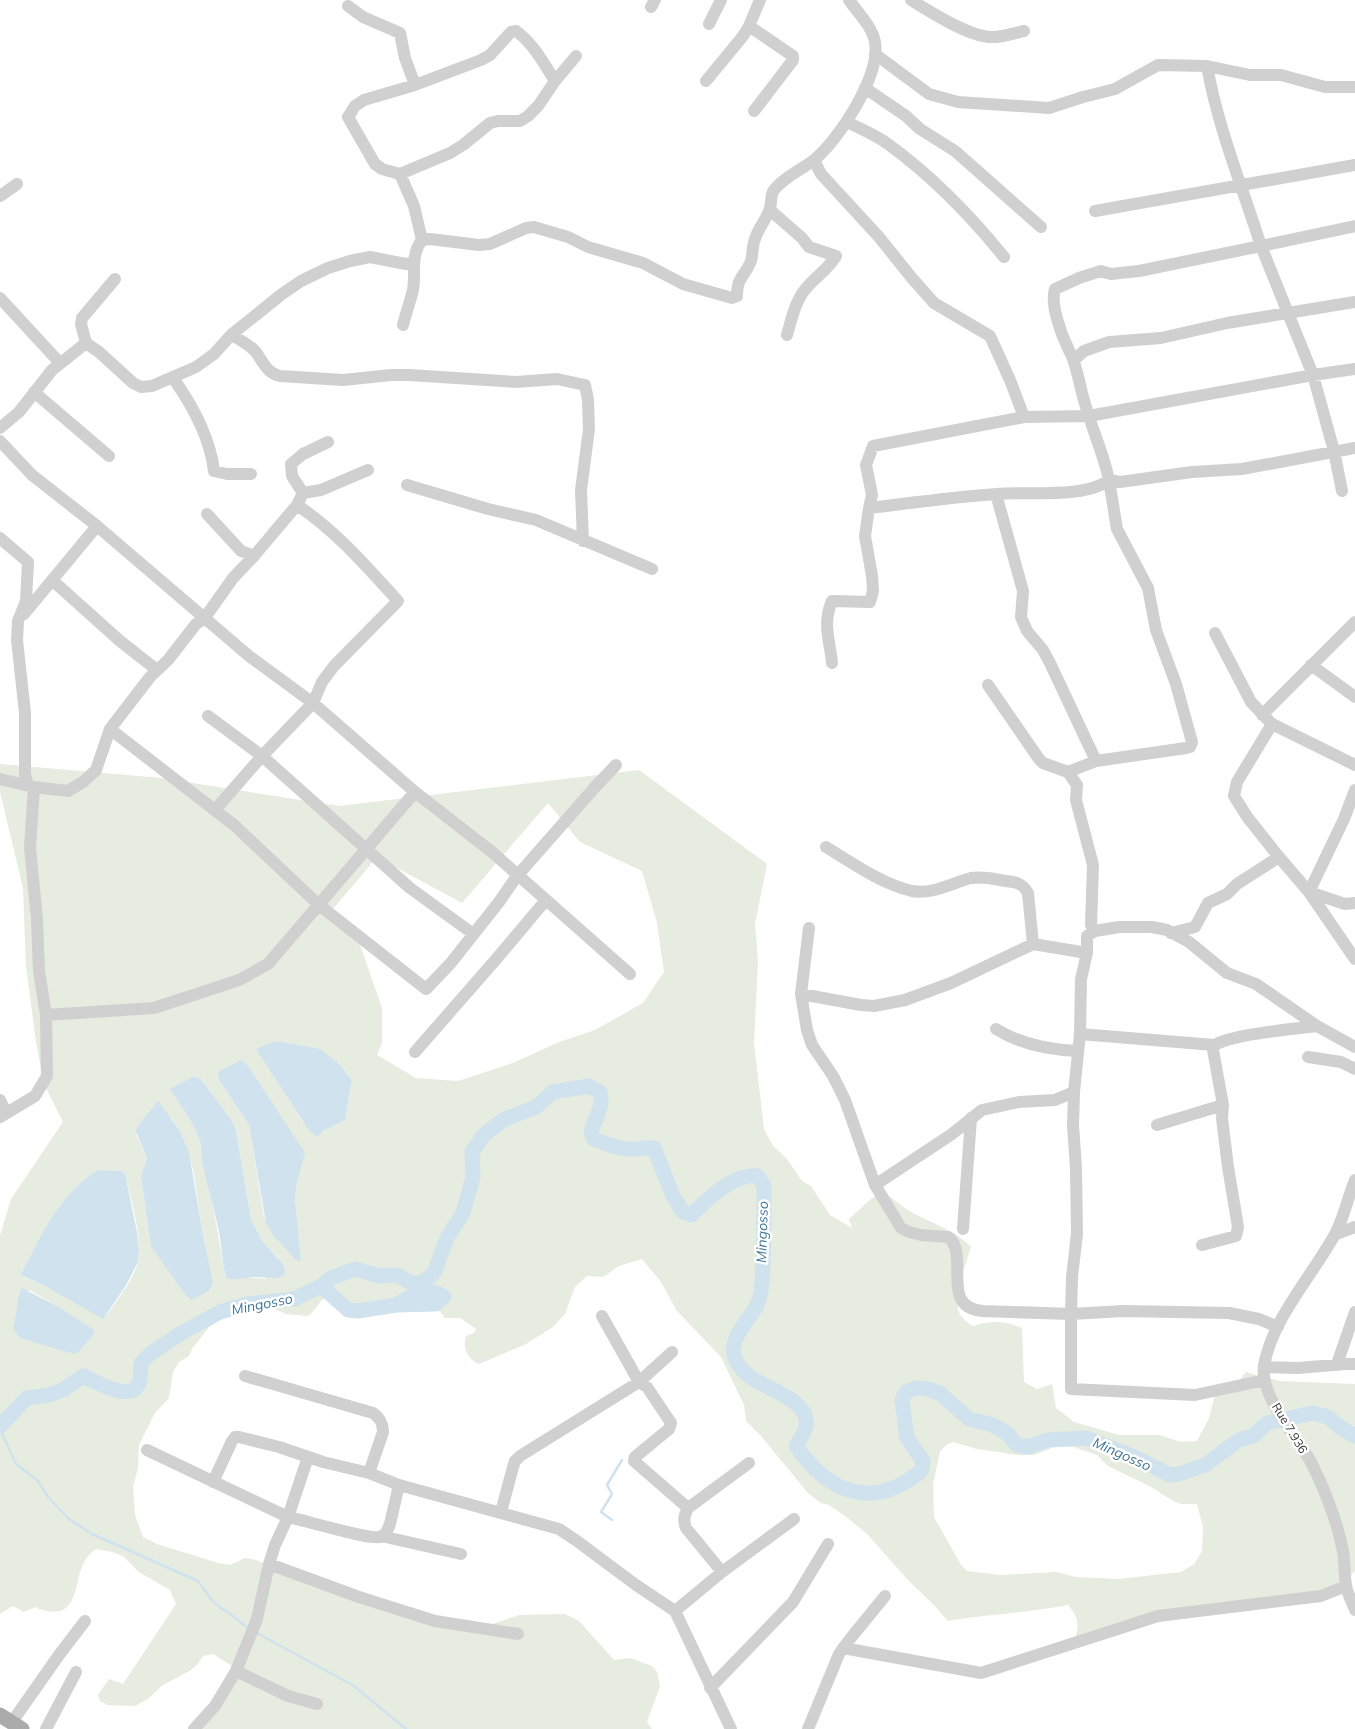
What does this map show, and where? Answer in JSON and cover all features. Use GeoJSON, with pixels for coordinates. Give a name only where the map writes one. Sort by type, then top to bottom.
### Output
{"type":"FeatureCollection","features":[{"type":"Feature","properties":{"kind":"street"},"geometry":{"type":"LineString","coordinates":[[709,24],[721,0]]}},
{"type":"Feature","properties":{"kind":"street"},"geometry":{"type":"LineString","coordinates":[[706,81],[749,26],[760,0]]}},
{"type":"Feature","properties":{"kind":"street"},"geometry":{"type":"LineString","coordinates":[[404,325],[413,289],[413,263],[417,246],[422,240],[430,239],[479,245],[490,244],[526,228],[534,227],[588,247],[643,263],[683,284],[732,298],[737,296],[737,285],[750,262],[754,239],[770,210],[772,192],[781,183],[814,160],[833,141],[858,104],[875,54],[875,42],[870,29],[849,0]]}},
{"type":"Feature","properties":{"kind":"street"},"geometry":{"type":"LineString","coordinates":[[911,0],[958,26],[983,36],[1000,37],[1024,31]]}},
{"type":"Feature","properties":{"kind":"street"},"geometry":{"type":"LineString","coordinates":[[348,6],[363,17],[400,33],[405,58],[415,85]]}},
{"type":"Feature","properties":{"kind":"street"},"geometry":{"type":"LineString","coordinates":[[749,26],[792,56],[793,60],[754,111]]}},
{"type":"Feature","properties":{"kind":"street"},"geometry":{"type":"LineString","coordinates":[[555,82],[536,51],[524,36],[512,32],[490,55],[481,60],[415,85],[364,100],[355,106],[348,117],[375,164],[400,174],[450,153],[490,123],[520,120],[528,116],[538,106],[576,56]]}},
{"type":"Feature","properties":{"kind":"street"},"geometry":{"type":"LineString","coordinates":[[875,54],[929,94],[958,102],[1049,108],[1115,89],[1158,65],[1207,66],[1250,76],[1281,75],[1325,87],[1355,87]]}},
{"type":"Feature","properties":{"kind":"street"},"geometry":{"type":"LineString","coordinates":[[1207,66],[1222,132],[1261,246],[1312,375],[1334,451],[1342,491]]}},
{"type":"Feature","properties":{"kind":"street"},"geometry":{"type":"LineString","coordinates":[[864,88],[906,116],[920,129],[955,151],[1041,227]]}},
{"type":"Feature","properties":{"kind":"street"},"geometry":{"type":"LineString","coordinates":[[847,122],[887,143],[943,188],[976,223],[1004,257]]}},
{"type":"Feature","properties":{"kind":"street"},"geometry":{"type":"LineString","coordinates":[[814,160],[826,180],[879,237],[934,303],[990,336],[1024,417]]}},
{"type":"Feature","properties":{"kind":"street"},"geometry":{"type":"LineString","coordinates":[[1095,211],[1355,165]]}},
{"type":"Feature","properties":{"kind":"street"},"geometry":{"type":"LineString","coordinates":[[400,174],[414,206],[422,240]]}},
{"type":"Feature","properties":{"kind":"street"},"geometry":{"type":"LineString","coordinates":[[0,196],[17,184]]}},
{"type":"Feature","properties":{"kind":"street"},"geometry":{"type":"LineString","coordinates":[[770,210],[796,232],[809,247],[836,256],[829,267],[809,285],[799,299],[787,335]]}},
{"type":"Feature","properties":{"kind":"street"},"geometry":{"type":"LineString","coordinates":[[1068,772],[1096,761],[1186,748],[1190,747],[1192,742],[1172,671],[1156,630],[1148,588],[1117,529],[1106,465],[1089,416],[1074,360],[1067,347],[1055,311],[1052,296],[1055,289],[1079,278],[1101,272],[1111,274],[1139,271],[1355,226]]}},
{"type":"Feature","properties":{"kind":"street"},"geometry":{"type":"LineString","coordinates":[[115,279],[82,318],[81,324],[86,343],[99,352],[132,384],[141,387],[152,386],[196,367],[214,354],[231,335],[282,294],[301,281],[328,268],[370,257],[406,264],[413,263]]}},
{"type":"Feature","properties":{"kind":"street"},"geometry":{"type":"LineString","coordinates":[[0,298],[60,363]]}},
{"type":"Feature","properties":{"kind":"street"},"geometry":{"type":"LineString","coordinates":[[1074,360],[1084,351],[1109,342],[1161,338],[1226,323],[1355,302]]}},
{"type":"Feature","properties":{"kind":"street"},"geometry":{"type":"LineString","coordinates":[[231,335],[254,350],[267,370],[274,375],[280,376],[343,380],[409,375],[516,382],[557,379],[585,385],[588,400],[589,429],[580,490],[583,541]]}},
{"type":"Feature","properties":{"kind":"street"},"geometry":{"type":"LineString","coordinates":[[0,428],[19,412],[52,370],[86,343]]}},
{"type":"Feature","properties":{"kind":"street"},"geometry":{"type":"LineString","coordinates":[[832,663],[826,627],[827,612],[832,601],[870,602],[873,591],[865,536],[872,495],[866,465],[873,446],[1024,417],[1089,416],[1312,375],[1355,370]]}},
{"type":"Feature","properties":{"kind":"street"},"geometry":{"type":"LineString","coordinates":[[173,378],[188,399],[203,428],[212,456],[214,471],[227,474],[251,474]]}},
{"type":"Feature","properties":{"kind":"street"},"geometry":{"type":"LineString","coordinates":[[34,392],[109,456]]}},
{"type":"Feature","properties":{"kind":"street"},"geometry":{"type":"LineString","coordinates":[[0,441],[32,475],[97,526],[249,656],[314,703],[415,792],[492,852],[630,974]]}},
{"type":"Feature","properties":{"kind":"street"},"geometry":{"type":"LineString","coordinates":[[303,493],[292,476],[291,464],[302,454],[328,442]]}},
{"type":"Feature","properties":{"kind":"street"},"geometry":{"type":"LineString","coordinates":[[1108,480],[1120,482],[1192,472],[1242,469],[1355,448]]}},
{"type":"Feature","properties":{"kind":"street"},"geometry":{"type":"LineString","coordinates":[[303,493],[321,490],[368,470]]}},
{"type":"Feature","properties":{"kind":"street"},"geometry":{"type":"LineString","coordinates":[[869,508],[996,494],[1074,492],[1100,487],[1108,480]]}},
{"type":"Feature","properties":{"kind":"street"},"geometry":{"type":"LineString","coordinates":[[408,484],[488,509],[536,520],[652,569]]}},
{"type":"Feature","properties":{"kind":"street"},"geometry":{"type":"LineString","coordinates":[[0,779],[34,787],[68,791],[83,782],[96,770],[110,729],[196,624],[204,619],[233,578],[297,505],[303,493]]}},
{"type":"Feature","properties":{"kind":"street"},"geometry":{"type":"LineString","coordinates":[[996,494],[1023,591],[1021,617],[1027,631],[1043,650],[1050,663],[1096,761]]}},
{"type":"Feature","properties":{"kind":"street"},"geometry":{"type":"LineString","coordinates":[[215,810],[262,756],[314,703],[322,682],[334,666],[398,601],[346,544],[297,505]]}},
{"type":"Feature","properties":{"kind":"street"},"geometry":{"type":"LineString","coordinates":[[207,514],[241,551],[254,556]]}},
{"type":"Feature","properties":{"kind":"street"},"geometry":{"type":"LineString","coordinates":[[18,621],[97,526]]}},
{"type":"Feature","properties":{"kind":"street"},"geometry":{"type":"LineString","coordinates":[[0,538],[28,562],[26,601],[18,621],[17,640],[25,713],[25,775],[28,785],[34,787]]}},
{"type":"Feature","properties":{"kind":"street"},"geometry":{"type":"LineString","coordinates":[[52,580],[120,641],[157,670]]}},
{"type":"Feature","properties":{"kind":"street"},"geometry":{"type":"LineString","coordinates":[[1355,622],[1311,665],[1267,720],[1237,782],[1234,796],[1248,818],[1309,892],[1355,959]]}},
{"type":"Feature","properties":{"kind":"street"},"geometry":{"type":"LineString","coordinates":[[1215,633],[1245,692],[1267,720],[1355,765]]}},
{"type":"Feature","properties":{"kind":"street"},"geometry":{"type":"LineString","coordinates":[[1311,665],[1355,697]]}},
{"type":"Feature","properties":{"kind":"street"},"geometry":{"type":"LineString","coordinates":[[988,686],[1039,759],[1044,763],[1068,772],[1078,785],[1076,800],[1093,865],[1091,925],[1095,931]]}},
{"type":"Feature","properties":{"kind":"street"},"geometry":{"type":"LineString","coordinates":[[208,716],[262,756],[410,888],[472,933]]}},
{"type":"Feature","properties":{"kind":"street"},"geometry":{"type":"LineString","coordinates":[[110,729],[234,825],[319,905],[426,989],[450,964],[472,933],[499,902],[518,876],[616,764]]}},
{"type":"Feature","properties":{"kind":"street"},"geometry":{"type":"LineString","coordinates":[[0,1100],[3,1115],[34,1096],[47,1076],[46,1014],[39,971],[37,919],[30,848],[34,787]]}},
{"type":"Feature","properties":{"kind":"street"},"geometry":{"type":"LineString","coordinates":[[1309,892],[1344,819],[1355,790]]}},
{"type":"Feature","properties":{"kind":"street"},"geometry":{"type":"LineString","coordinates":[[46,1014],[154,1008],[239,980],[268,964],[415,792]]}},
{"type":"Feature","properties":{"kind":"street"},"geometry":{"type":"LineString","coordinates":[[826,847],[867,872],[912,891],[932,890],[972,878],[984,877],[1018,883],[1024,886],[1028,893],[1033,944]]}},
{"type":"Feature","properties":{"kind":"street"},"geometry":{"type":"LineString","coordinates":[[1171,933],[1195,927],[1208,903],[1227,894],[1237,884],[1279,857]]}},
{"type":"Feature","properties":{"kind":"street"},"geometry":{"type":"LineString","coordinates":[[1309,892],[1345,904],[1355,903]]}},
{"type":"Feature","properties":{"kind":"street"},"geometry":{"type":"LineString","coordinates":[[415,1052],[546,900]]}},
{"type":"Feature","properties":{"kind":"street"},"geometry":{"type":"LineString","coordinates":[[1265,1380],[1195,1395],[1071,1389],[1072,1277],[1077,1234],[1073,1125],[1074,1092],[1080,1034],[1081,979],[1087,954],[1087,936],[1095,931],[1119,928],[1152,927],[1171,933],[1188,942],[1227,972],[1256,984],[1316,1026],[1355,1047]]}},
{"type":"Feature","properties":{"kind":"street"},"geometry":{"type":"LineString","coordinates":[[809,928],[802,994],[807,1030],[812,1045],[833,1076],[845,1100],[875,1185],[902,1228],[909,1232],[952,1239],[958,1261],[958,1295],[963,1305],[973,1310],[983,1311],[1071,1314],[1123,1311],[1229,1313],[1259,1319],[1278,1327]]}},
{"type":"Feature","properties":{"kind":"street"},"geometry":{"type":"LineString","coordinates":[[802,994],[874,1006],[905,1000],[951,983],[1033,944],[1087,954]]}},
{"type":"Feature","properties":{"kind":"street"},"geometry":{"type":"LineString","coordinates":[[1080,1034],[1214,1045],[1257,1034],[1316,1026]]}},
{"type":"Feature","properties":{"kind":"street"},"geometry":{"type":"LineString","coordinates":[[996,1029],[1011,1038],[1059,1050],[1078,1051]]}},
{"type":"Feature","properties":{"kind":"street"},"geometry":{"type":"LineString","coordinates":[[1202,1245],[1236,1236],[1238,1228],[1222,1118],[1223,1105],[1213,1050],[1214,1045]]}},
{"type":"Feature","properties":{"kind":"street"},"geometry":{"type":"LineString","coordinates":[[1308,1057],[1341,1062],[1355,1069]]}},
{"type":"Feature","properties":{"kind":"street"},"geometry":{"type":"LineString","coordinates":[[875,1185],[952,1134],[982,1110],[1019,1102],[1055,1100],[1074,1092]]}},
{"type":"Feature","properties":{"kind":"street"},"geometry":{"type":"LineString","coordinates":[[1157,1125],[1223,1105]]}},
{"type":"Feature","properties":{"kind":"street"},"geometry":{"type":"LineString","coordinates":[[963,1229],[971,1118]]}},
{"type":"Feature","properties":{"kind":"street","name":"Rue 7.936"},"geometry":{"type":"LineString","coordinates":[[1355,1180],[1336,1234],[1292,1299],[1278,1327],[1264,1367],[1265,1380],[1274,1405],[1310,1462],[1334,1517],[1343,1553],[1346,1586],[1355,1610]]}},
{"type":"Feature","properties":{"kind":"street"},"geometry":{"type":"LineString","coordinates":[[1336,1234],[1355,1227]]}},
{"type":"Feature","properties":{"kind":"street"},"geometry":{"type":"LineString","coordinates":[[1337,1364],[1355,1312]]}},
{"type":"Feature","properties":{"kind":"street"},"geometry":{"type":"LineString","coordinates":[[602,1316],[639,1382],[648,1387],[672,1426],[635,1457],[634,1461],[688,1508]]}},
{"type":"Feature","properties":{"kind":"street"},"geometry":{"type":"LineString","coordinates":[[501,1512],[515,1461],[520,1456],[568,1428],[639,1382],[672,1352]]}},
{"type":"Feature","properties":{"kind":"street"},"geometry":{"type":"LineString","coordinates":[[1264,1367],[1298,1368],[1355,1364]]}},
{"type":"Feature","properties":{"kind":"street"},"geometry":{"type":"LineString","coordinates":[[245,1376],[373,1413],[383,1425],[383,1432],[369,1473]]}},
{"type":"Feature","properties":{"kind":"street"},"geometry":{"type":"LineString","coordinates":[[213,1482],[235,1437],[280,1447],[308,1457],[369,1473],[399,1485],[559,1529],[675,1612],[731,1729]]}},
{"type":"Feature","properties":{"kind":"street"},"geometry":{"type":"LineString","coordinates":[[147,1450],[288,1517],[346,1532],[374,1537],[382,1536],[461,1554]]}},
{"type":"Feature","properties":{"kind":"street"},"geometry":{"type":"LineString","coordinates":[[194,1729],[215,1706],[236,1671],[261,1605],[269,1564],[275,1545],[288,1517],[308,1457]]}},
{"type":"Feature","properties":{"kind":"street"},"geometry":{"type":"LineString","coordinates":[[722,1572],[686,1528],[684,1515],[688,1508],[749,1463]]}},
{"type":"Feature","properties":{"kind":"street"},"geometry":{"type":"LineString","coordinates":[[382,1536],[388,1530],[390,1524],[399,1485]]}},
{"type":"Feature","properties":{"kind":"street"},"geometry":{"type":"LineString","coordinates":[[675,1612],[722,1572],[794,1519]]}},
{"type":"Feature","properties":{"kind":"street"},"geometry":{"type":"LineString","coordinates":[[710,1688],[793,1602],[828,1544]]}},
{"type":"Feature","properties":{"kind":"street"},"geometry":{"type":"LineString","coordinates":[[269,1564],[367,1600],[435,1621],[518,1634]]}},
{"type":"Feature","properties":{"kind":"street"},"geometry":{"type":"LineString","coordinates":[[843,1648],[981,1673],[1158,1616],[1321,1596],[1346,1586]]}},
{"type":"Feature","properties":{"kind":"street"},"geometry":{"type":"LineString","coordinates":[[808,1729],[843,1648],[885,1596]]}},
{"type":"Feature","properties":{"kind":"street"},"geometry":{"type":"LineString","coordinates":[[15,1725],[59,1655],[85,1621]]}},
{"type":"Feature","properties":{"kind":"street"},"geometry":{"type":"LineString","coordinates":[[236,1671],[288,1696],[317,1704]]}},
{"type":"Feature","properties":{"kind":"street"},"geometry":{"type":"LineString","coordinates":[[46,1729],[76,1672]]}},
{"type":"Feature","properties":{"kind":"shaded area"},"geometry":{"type":"Polygon","coordinates":[[[0,764],[161,778],[339,806],[639,770],[767,864],[755,924],[758,962],[754,1043],[764,1129],[773,1146],[787,1159],[802,1181],[811,1186],[830,1215],[852,1228],[849,1219],[872,1198],[887,1194],[910,1211],[965,1241],[971,1247],[961,1278],[958,1295],[957,1302],[960,1314],[973,1326],[998,1322],[1022,1328],[1024,1382],[1037,1389],[1052,1384],[1056,1408],[1074,1422],[1119,1435],[1159,1435],[1181,1442],[1197,1441],[1209,1418],[1215,1395],[1239,1381],[1246,1372],[1279,1381],[1355,1384],[1355,1571],[1327,1600],[1167,1617],[1073,1647],[1078,1625],[1068,1605],[948,1621],[867,1534],[845,1516],[829,1505],[821,1503],[808,1493],[761,1436],[746,1421],[744,1405],[721,1357],[677,1311],[661,1282],[642,1259],[619,1266],[603,1277],[587,1276],[575,1287],[565,1314],[553,1327],[526,1344],[479,1364],[468,1356],[465,1349],[466,1336],[474,1333],[475,1328],[460,1318],[445,1318],[438,1309],[413,1308],[351,1314],[337,1307],[331,1299],[326,1297],[308,1316],[286,1314],[265,1305],[233,1312],[209,1327],[192,1349],[189,1356],[179,1362],[173,1372],[169,1398],[155,1413],[139,1445],[138,1468],[133,1487],[135,1515],[143,1537],[157,1544],[218,1563],[230,1565],[245,1558],[256,1560],[354,1598],[481,1628],[519,1615],[565,1614],[579,1621],[614,1660],[630,1658],[652,1666],[657,1672],[660,1686],[647,1722],[652,1729],[199,1729],[235,1668],[213,1654],[203,1656],[191,1670],[163,1685],[149,1698],[135,1706],[108,1705],[100,1701],[98,1695],[109,1679],[123,1684],[176,1604],[170,1590],[139,1572],[123,1556],[96,1549],[85,1560],[75,1593],[65,1609],[50,1612],[35,1607],[24,1612],[13,1606],[0,1614],[0,1236],[11,1199],[63,1122],[44,1084],[36,1042],[26,966],[23,888],[0,792],[0,764]],[[548,803],[462,903],[377,857],[332,910],[359,942],[382,1008],[382,1043],[377,1055],[416,1078],[458,1081],[513,1063],[559,1042],[595,1030],[643,1003],[664,972],[657,923],[642,871],[580,842],[548,803]],[[257,1048],[303,1122],[320,1134],[345,1120],[352,1080],[338,1063],[257,1048]],[[241,1060],[219,1080],[249,1125],[264,1217],[301,1260],[295,1199],[304,1153],[247,1064],[241,1060]],[[194,1076],[171,1089],[199,1139],[225,1276],[226,1278],[266,1279],[279,1259],[262,1241],[251,1219],[236,1131],[232,1121],[201,1079],[194,1076]],[[170,1117],[136,1134],[147,1158],[141,1176],[151,1245],[188,1299],[213,1282],[189,1153],[178,1128],[170,1117]],[[98,1170],[73,1190],[54,1215],[22,1271],[22,1276],[47,1287],[104,1318],[129,1283],[138,1262],[139,1251],[133,1206],[125,1174],[122,1171],[98,1170]],[[29,1290],[18,1304],[13,1329],[39,1343],[74,1354],[79,1352],[94,1334],[57,1306],[29,1290]],[[953,1442],[946,1445],[940,1452],[933,1484],[934,1517],[961,1565],[967,1571],[1000,1575],[1056,1572],[1076,1577],[1118,1579],[1181,1572],[1194,1564],[1202,1551],[1203,1527],[1197,1504],[1181,1504],[1173,1501],[1153,1488],[1108,1466],[1097,1455],[1074,1447],[1057,1446],[1034,1455],[1018,1455],[977,1449],[953,1442]]]}},
{"type":"Feature","properties":{"kind":"water"},"geometry":{"type":"Polygon","coordinates":[[[276,1041],[320,1049],[338,1063],[352,1080],[345,1120],[323,1131],[318,1137],[310,1132],[256,1049],[276,1041]]]}},
{"type":"Feature","properties":{"kind":"water"},"geometry":{"type":"Polygon","coordinates":[[[241,1060],[247,1064],[305,1153],[297,1182],[295,1199],[301,1260],[298,1262],[274,1236],[266,1223],[249,1125],[219,1080],[218,1072],[241,1060]]]}},
{"type":"Feature","properties":{"kind":"water"},"geometry":{"type":"Polygon","coordinates":[[[194,1076],[201,1079],[232,1121],[236,1131],[251,1219],[262,1241],[283,1264],[285,1271],[283,1276],[272,1278],[226,1278],[219,1232],[202,1161],[200,1142],[190,1119],[170,1089],[194,1076]]]}},
{"type":"Feature","properties":{"kind":"water"},"geometry":{"type":"Polygon","coordinates":[[[158,1101],[180,1131],[189,1152],[213,1282],[208,1291],[191,1300],[186,1296],[151,1246],[141,1176],[147,1158],[136,1132],[137,1127],[158,1101]]]}},
{"type":"Feature","properties":{"kind":"water"},"geometry":{"type":"Polygon","coordinates":[[[98,1170],[122,1171],[125,1174],[139,1250],[138,1262],[125,1287],[103,1319],[47,1287],[21,1275],[58,1209],[76,1187],[98,1170]]]}},
{"type":"Feature","properties":{"kind":"water"},"geometry":{"type":"Polygon","coordinates":[[[22,1288],[57,1306],[94,1330],[94,1334],[79,1352],[74,1354],[20,1338],[13,1329],[22,1288]]]}},
{"type":"Feature","properties":{"kind":"waterway","name":"Mingosso"},"geometry":{"type":"LineString","coordinates":[[0,1426],[27,1398],[49,1395],[63,1390],[83,1376],[113,1389],[122,1391],[135,1389],[140,1381],[141,1363],[150,1354],[183,1332],[220,1312],[247,1304],[294,1299],[321,1286],[331,1278],[355,1269],[380,1276],[397,1275],[411,1283],[426,1280],[434,1273],[447,1238],[463,1213],[473,1177],[472,1152],[484,1135],[503,1120],[536,1107],[553,1092],[589,1086],[600,1092],[601,1097],[600,1108],[591,1132],[594,1139],[625,1149],[654,1148],[673,1196],[683,1212],[691,1215],[721,1188],[739,1179],[758,1176],[764,1186],[761,1291],[756,1307],[737,1335],[733,1350],[735,1358],[740,1368],[749,1376],[785,1396],[801,1409],[806,1417],[806,1426],[796,1446],[823,1476],[838,1485],[853,1491],[870,1493],[887,1490],[904,1483],[922,1470],[923,1461],[907,1438],[902,1400],[906,1392],[917,1388],[929,1389],[941,1394],[969,1419],[993,1425],[1008,1434],[1017,1445],[1028,1447],[1048,1440],[1086,1438],[1132,1456],[1170,1475],[1179,1474],[1205,1465],[1239,1440],[1253,1436],[1267,1423],[1313,1413],[1328,1417],[1355,1436]]}},
{"type":"Feature","properties":{"kind":"waterway"},"geometry":{"type":"LineString","coordinates":[[321,1286],[348,1310],[358,1311],[396,1305],[435,1304],[444,1297],[433,1292],[420,1294],[396,1305]]}},
{"type":"Feature","properties":{"kind":"waterway"},"geometry":{"type":"LineString","coordinates":[[0,1429],[16,1464],[38,1481],[48,1497],[69,1519],[92,1534],[198,1581],[214,1603],[248,1628]]}},
{"type":"Feature","properties":{"kind":"waterway"},"geometry":{"type":"LineString","coordinates":[[612,1520],[601,1512],[612,1494],[607,1485],[622,1460]]}},
{"type":"Feature","properties":{"kind":"waterway"},"geometry":{"type":"LineString","coordinates":[[257,1633],[354,1686],[406,1729]]}}]}
